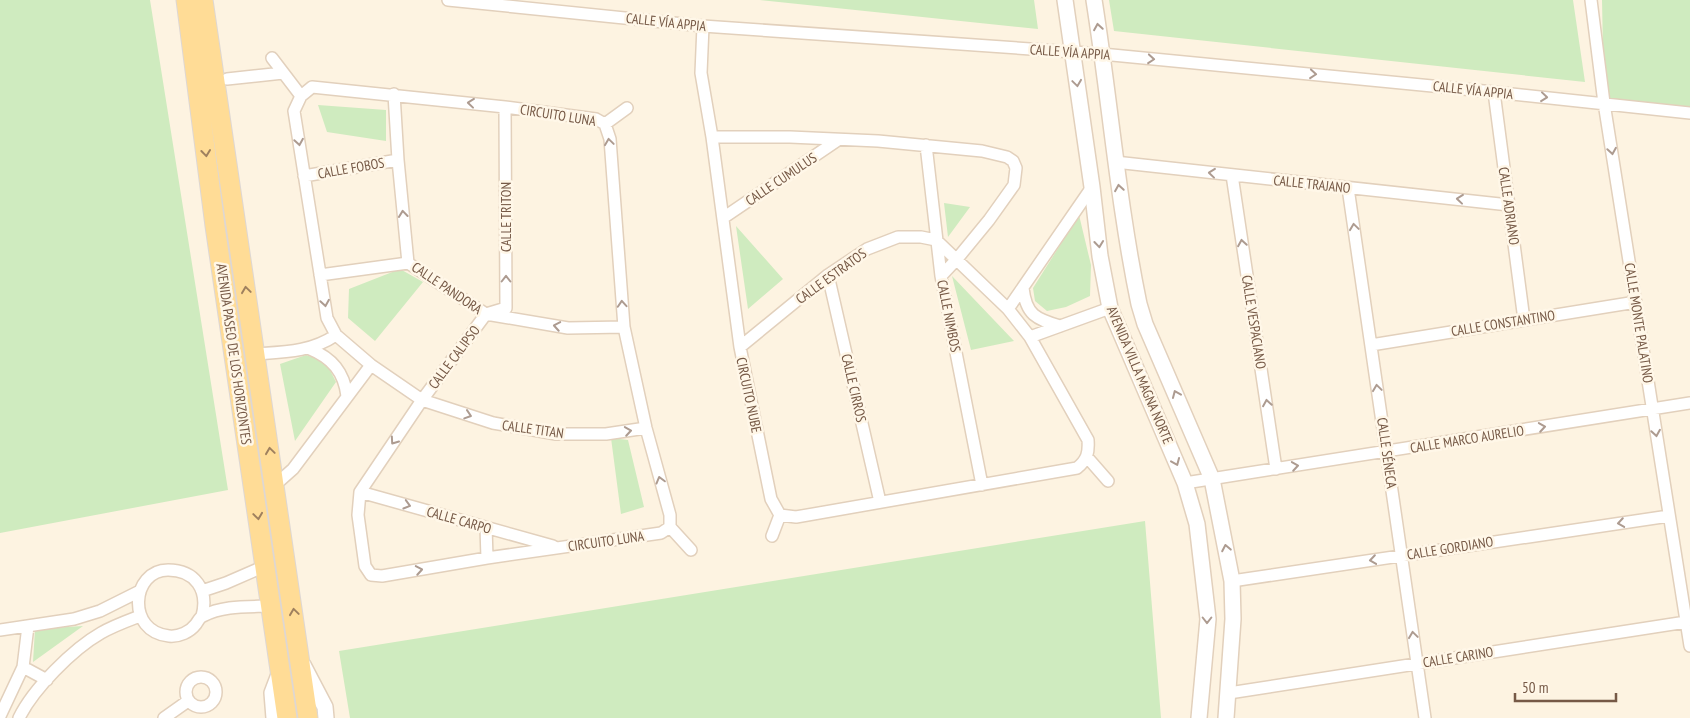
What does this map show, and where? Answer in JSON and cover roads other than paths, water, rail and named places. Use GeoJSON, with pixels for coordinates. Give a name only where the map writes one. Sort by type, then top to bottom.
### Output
{"type":"FeatureCollection","features":[{"type":"Feature","properties":{"kind":"main road"},"geometry":{"type":"LineString","coordinates":[[176,0],[186,78],[202,124]]}},
{"type":"Feature","properties":{"kind":"main road"},"geometry":{"type":"LineString","coordinates":[[186,0],[199,34],[222,127]]}},
{"type":"Feature","properties":{"kind":"main road"},"geometry":{"type":"LineString","coordinates":[[199,34],[203,0]]}},
{"type":"Feature","properties":{"kind":"main road"},"geometry":{"type":"LineString","coordinates":[[216,0],[227,79],[222,127]]}},
{"type":"Feature","properties":{"kind":"main road","name":"AVENIDA PASEO DE LOS HORIZONTES"},"geometry":{"type":"LineString","coordinates":[[199,34],[202,124],[216,236],[287,718]]}},
{"type":"Feature","properties":{"kind":"main road","name":"AVENIDA PASEO DE LOS HORIZONTES"},"geometry":{"type":"LineString","coordinates":[[222,127],[308,718]]}},
{"type":"Feature","properties":{"kind":"street","name":"CALLE VÍA APPIA"},"geometry":{"type":"LineString","coordinates":[[448,0],[703,26],[1102,54],[1690,113]]}},
{"type":"Feature","properties":{"kind":"street","name":"AVENIDA VILLA MAGNA NORTE"},"geometry":{"type":"LineString","coordinates":[[1065,0],[1100,256],[1110,308],[1186,483],[1197,524],[1208,619],[1199,718]]}},
{"type":"Feature","properties":{"kind":"street","name":"AVENIDA VILLA MAGNA NORTE"},"geometry":{"type":"LineString","coordinates":[[1094,0],[1115,162],[1139,304],[1212,479],[1232,581],[1233,619],[1226,718]]}},
{"type":"Feature","properties":{"kind":"street","name":"CALLE MONTE PALATINO"},"geometry":{"type":"LineString","coordinates":[[1592,0],[1604,103],[1690,646]]}},
{"type":"Feature","properties":{"kind":"street","name":"CIRCUITO NUBE"},"geometry":{"type":"LineString","coordinates":[[703,26],[701,73],[712,137],[740,347],[771,499],[780,515]]}},
{"type":"Feature","properties":{"kind":"street"},"geometry":{"type":"LineString","coordinates":[[272,58],[301,96],[294,111],[327,318],[336,335],[371,365],[422,400]]}},
{"type":"Feature","properties":{"kind":"street"},"geometry":{"type":"LineString","coordinates":[[227,79],[283,73]]}},
{"type":"Feature","properties":{"kind":"street","name":"CIRCUITO LUNA"},"geometry":{"type":"LineString","coordinates":[[301,96],[312,86],[505,107],[596,119],[605,124],[610,139],[624,327],[646,428],[670,515],[670,527],[661,532],[382,576],[371,574],[365,566],[358,515],[360,492],[422,400]]}},
{"type":"Feature","properties":{"kind":"street","name":"CALLE ADRIANO"},"geometry":{"type":"LineString","coordinates":[[1494,92],[1524,320]]}},
{"type":"Feature","properties":{"kind":"street","name":"CALLE PANDORA"},"geometry":{"type":"LineString","coordinates":[[394,94],[408,263],[486,314],[568,328],[624,327]]}},
{"type":"Feature","properties":{"kind":"street","name":"CALLE TRITON"},"geometry":{"type":"LineString","coordinates":[[486,314],[506,308],[505,107]]}},
{"type":"Feature","properties":{"kind":"street"},"geometry":{"type":"LineString","coordinates":[[605,124],[627,108]]}},
{"type":"Feature","properties":{"kind":"street"},"geometry":{"type":"LineString","coordinates":[[712,137],[790,137],[878,141],[1016,156],[1016,176],[1010,194],[941,276]]}},
{"type":"Feature","properties":{"kind":"street","name":"CALLE CUMULUS"},"geometry":{"type":"LineString","coordinates":[[723,218],[838,140]]}},
{"type":"Feature","properties":{"kind":"street","name":"CALLE NIMBOS"},"geometry":{"type":"LineString","coordinates":[[926,145],[941,276],[982,485]]}},
{"type":"Feature","properties":{"kind":"street","name":"CALLE FOBOS"},"geometry":{"type":"LineString","coordinates":[[304,176],[398,160]]}},
{"type":"Feature","properties":{"kind":"street","name":"CALLE TRAJANO"},"geometry":{"type":"LineString","coordinates":[[1115,162],[1509,205]]}},
{"type":"Feature","properties":{"kind":"street","name":"CALLE VESPACIANO"},"geometry":{"type":"LineString","coordinates":[[1232,175],[1276,469]]}},
{"type":"Feature","properties":{"kind":"street"},"geometry":{"type":"LineString","coordinates":[[1008,309],[1092,187]]}},
{"type":"Feature","properties":{"kind":"street","name":"CALLE SÉNECA"},"geometry":{"type":"LineString","coordinates":[[1348,188],[1425,718]]}},
{"type":"Feature","properties":{"kind":"street","name":"CALLE ESTRATOS"},"geometry":{"type":"LineString","coordinates":[[740,347],[828,275],[867,249],[888,240],[908,237],[936,240]]}},
{"type":"Feature","properties":{"kind":"street"},"geometry":{"type":"LineString","coordinates":[[772,536],[780,515],[796,517],[1077,468],[1087,457],[1089,449],[1088,440],[1030,336],[1008,309],[936,240]]}},
{"type":"Feature","properties":{"kind":"street"},"geometry":{"type":"LineString","coordinates":[[320,275],[408,263]]}},
{"type":"Feature","properties":{"kind":"street","name":"CALLE CIRROS"},"geometry":{"type":"LineString","coordinates":[[828,275],[880,502]]}},
{"type":"Feature","properties":{"kind":"street"},"geometry":{"type":"LineString","coordinates":[[1023,288],[1025,301],[1032,314],[1042,321],[1060,326]]}},
{"type":"Feature","properties":{"kind":"street","name":"CALLE CONSTANTINO"},"geometry":{"type":"LineString","coordinates":[[1371,345],[1636,302]]}},
{"type":"Feature","properties":{"kind":"street"},"geometry":{"type":"LineString","coordinates":[[1030,336],[1110,308]]}},
{"type":"Feature","properties":{"kind":"street","name":"CALLE CALIPSO"},"geometry":{"type":"LineString","coordinates":[[422,400],[486,314]]}},
{"type":"Feature","properties":{"kind":"street"},"geometry":{"type":"LineString","coordinates":[[255,354],[310,349],[336,335]]}},
{"type":"Feature","properties":{"kind":"street"},"geometry":{"type":"LineString","coordinates":[[310,349],[329,359],[336,366],[346,386],[347,396]]}},
{"type":"Feature","properties":{"kind":"street"},"geometry":{"type":"LineString","coordinates":[[275,485],[293,469],[371,365]]}},
{"type":"Feature","properties":{"kind":"street","name":"CALLE TITAN"},"geometry":{"type":"LineString","coordinates":[[422,400],[493,423],[556,434],[606,434],[646,428]]}},
{"type":"Feature","properties":{"kind":"street","name":"CALLE MARCO AURELIO"},"geometry":{"type":"LineString","coordinates":[[1186,483],[1690,403]]}},
{"type":"Feature","properties":{"kind":"street"},"geometry":{"type":"LineString","coordinates":[[1087,457],[1108,481]]}},
{"type":"Feature","properties":{"kind":"street","name":"CALLE CARPO"},"geometry":{"type":"LineString","coordinates":[[360,492],[559,548]]}},
{"type":"Feature","properties":{"kind":"street","name":"CALLE GORDIANO"},"geometry":{"type":"LineString","coordinates":[[1232,581],[1669,516]]}},
{"type":"Feature","properties":{"kind":"street"},"geometry":{"type":"LineString","coordinates":[[486,527],[487,558]]}},
{"type":"Feature","properties":{"kind":"street"},"geometry":{"type":"LineString","coordinates":[[670,527],[691,550]]}},
{"type":"Feature","properties":{"kind":"street"},"geometry":{"type":"LineString","coordinates":[[202,591],[265,566]]}},
{"type":"Feature","properties":{"kind":"street"},"geometry":{"type":"LineString","coordinates":[[163,570],[179,570],[193,578],[202,591],[204,599],[202,616],[184,634],[171,636],[158,634],[140,616],[138,603],[140,591],[149,577],[163,570]]}},
{"type":"Feature","properties":{"kind":"street"},"geometry":{"type":"LineString","coordinates":[[0,630],[74,619],[100,611],[140,591]]}},
{"type":"Feature","properties":{"kind":"street"},"geometry":{"type":"LineString","coordinates":[[202,616],[229,607],[271,606]]}},
{"type":"Feature","properties":{"kind":"street"},"geometry":{"type":"LineString","coordinates":[[19,718],[24,707],[60,665],[101,633],[140,616]]}},
{"type":"Feature","properties":{"kind":"street","name":"CALLE CARINO"},"geometry":{"type":"LineString","coordinates":[[1229,693],[1686,622]]}},
{"type":"Feature","properties":{"kind":"street"},"geometry":{"type":"LineString","coordinates":[[0,716],[23,667],[28,626]]}},
{"type":"Feature","properties":{"kind":"street","name":"AVENIDA PASEO DE LOS HORIZONTES"},"geometry":{"type":"LineString","coordinates":[[301,660],[324,707],[326,718]]}},
{"type":"Feature","properties":{"kind":"street"},"geometry":{"type":"LineString","coordinates":[[23,667],[47,680]]}},
{"type":"Feature","properties":{"kind":"street","name":"AVENIDA PASEO DE LOS HORIZONTES"},"geometry":{"type":"LineString","coordinates":[[274,718],[272,693],[280,672]]}},
{"type":"Feature","properties":{"kind":"street"},"geometry":{"type":"LineString","coordinates":[[164,718],[188,701]]}}]}
